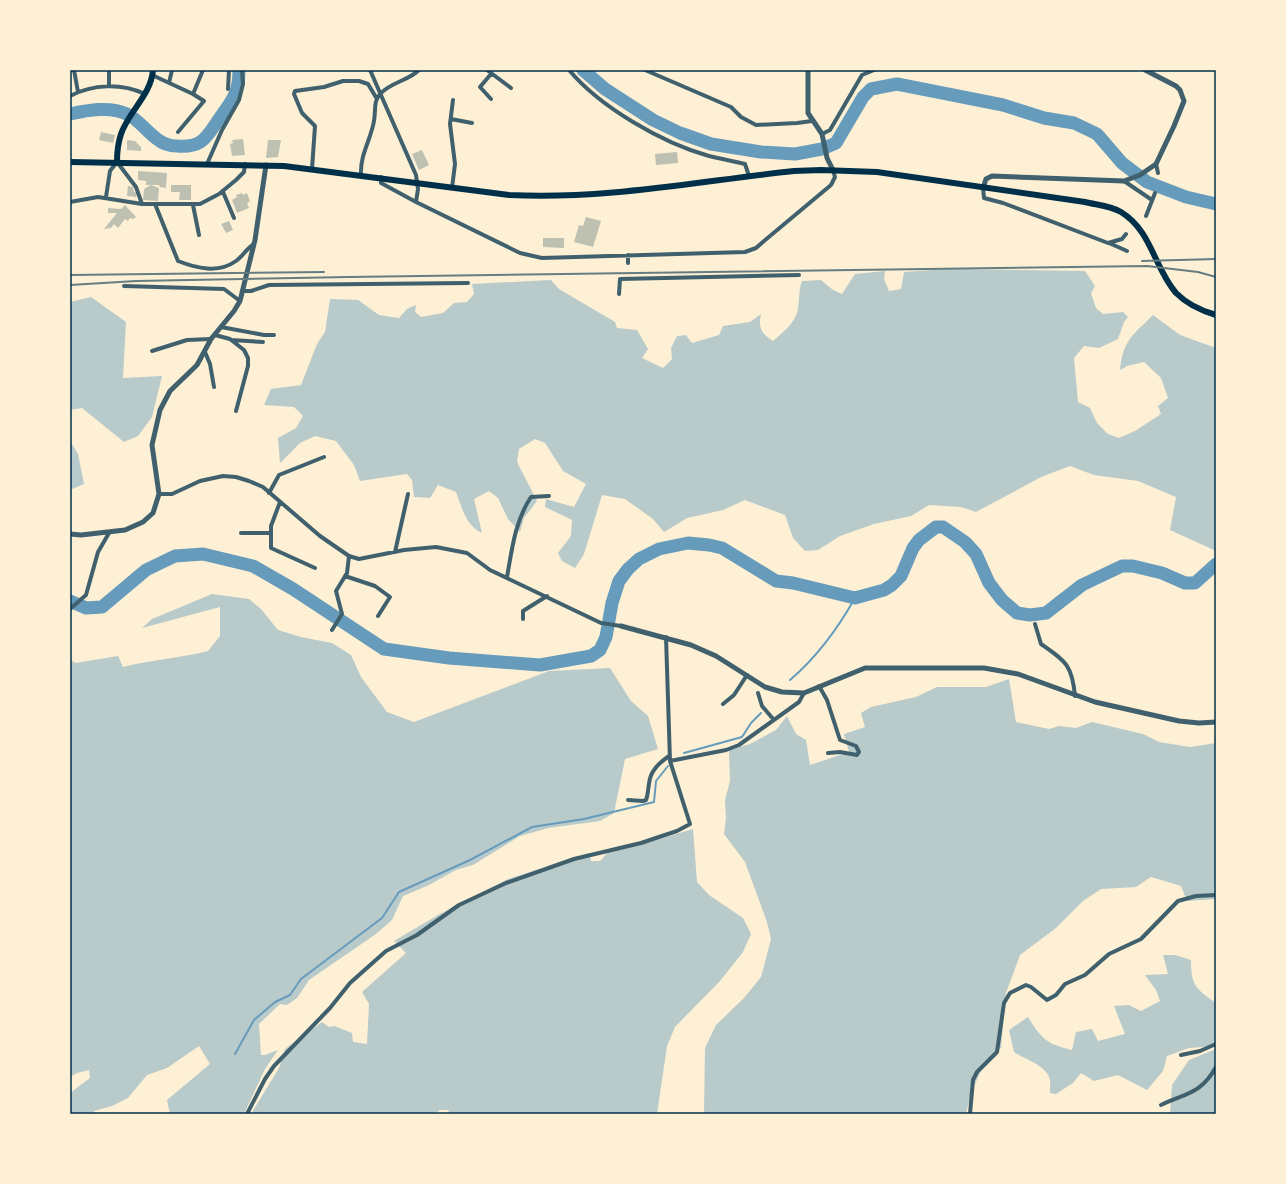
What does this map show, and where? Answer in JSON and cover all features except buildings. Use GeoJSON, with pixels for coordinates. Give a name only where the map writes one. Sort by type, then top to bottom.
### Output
{"type":"FeatureCollection","features":[{"type":"Feature","properties":{"kind":"main road"},"geometry":{"type":"LineString","coordinates":[[117,162],[118,144],[123,129],[145,94],[153,72]]}},
{"type":"Feature","properties":{"kind":"main road"},"geometry":{"type":"LineString","coordinates":[[70,162],[266,165],[361,174],[509,195],[579,196],[616,193],[794,171],[833,170],[877,172],[1085,202],[1109,207],[1121,212],[1138,228],[1156,256],[1176,293],[1187,302],[1216,315]]}},
{"type":"Feature","properties":{"kind":"street"},"geometry":{"type":"LineString","coordinates":[[108,70],[109,85]]}},
{"type":"Feature","properties":{"kind":"street"},"geometry":{"type":"LineString","coordinates":[[169,83],[172,70]]}},
{"type":"Feature","properties":{"kind":"street"},"geometry":{"type":"LineString","coordinates":[[192,94],[203,70]]}},
{"type":"Feature","properties":{"kind":"street"},"geometry":{"type":"LineString","coordinates":[[228,89],[229,70]]}},
{"type":"Feature","properties":{"kind":"street"},"geometry":{"type":"LineString","coordinates":[[207,164],[222,130],[240,100],[243,84],[242,70]]}},
{"type":"Feature","properties":{"kind":"street"},"geometry":{"type":"LineString","coordinates":[[370,70],[418,183],[418,198],[416,202]]}},
{"type":"Feature","properties":{"kind":"street"},"geometry":{"type":"LineString","coordinates":[[361,174],[363,154],[374,119],[374,108],[377,99],[380,94],[390,86],[408,79],[419,70]]}},
{"type":"Feature","properties":{"kind":"street"},"geometry":{"type":"LineString","coordinates":[[487,70],[511,88]]}},
{"type":"Feature","properties":{"kind":"street"},"geometry":{"type":"LineString","coordinates":[[569,70],[588,90],[624,117],[689,149],[709,156],[745,164],[749,176]]}},
{"type":"Feature","properties":{"kind":"street"},"geometry":{"type":"LineString","coordinates":[[645,70],[732,107],[741,117],[756,125],[797,124],[812,121]]}},
{"type":"Feature","properties":{"kind":"street"},"geometry":{"type":"LineString","coordinates":[[381,177],[381,183],[416,202],[532,257],[745,252],[756,248],[830,185],[835,177],[827,158],[822,134],[812,121],[807,105],[808,70]]}},
{"type":"Feature","properties":{"kind":"street"},"geometry":{"type":"LineString","coordinates":[[822,134],[830,130],[862,75],[874,70]]}},
{"type":"Feature","properties":{"kind":"street"},"geometry":{"type":"LineString","coordinates":[[1127,250],[1003,203],[987,200],[984,198],[983,188],[986,179],[992,176],[1124,181],[1131,179],[1156,164],[1182,108],[1183,96],[1176,86],[1145,70]]}},
{"type":"Feature","properties":{"kind":"street"},"geometry":{"type":"LineString","coordinates":[[72,71],[78,92]]}},
{"type":"Feature","properties":{"kind":"street"},"geometry":{"type":"LineString","coordinates":[[153,72],[169,83],[204,101],[178,132]]}},
{"type":"Feature","properties":{"kind":"street"},"geometry":{"type":"LineString","coordinates":[[491,74],[480,87],[491,99]]}},
{"type":"Feature","properties":{"kind":"street"},"geometry":{"type":"LineString","coordinates":[[312,169],[315,126],[302,113],[294,94],[295,91],[324,87],[343,81],[359,81],[368,84],[377,99]]}},
{"type":"Feature","properties":{"kind":"street"},"geometry":{"type":"LineString","coordinates":[[70,96],[78,92],[109,85],[135,89],[145,94]]}},
{"type":"Feature","properties":{"kind":"street"},"geometry":{"type":"LineString","coordinates":[[452,188],[455,164],[451,119],[453,100]]}},
{"type":"Feature","properties":{"kind":"street"},"geometry":{"type":"LineString","coordinates":[[451,119],[472,122]]}},
{"type":"Feature","properties":{"kind":"street"},"geometry":{"type":"LineString","coordinates":[[106,197],[110,171],[117,162],[136,187],[142,204]]}},
{"type":"Feature","properties":{"kind":"street"},"geometry":{"type":"LineString","coordinates":[[70,202],[106,197],[142,204],[193,205],[205,202],[222,192],[244,172],[245,164]]}},
{"type":"Feature","properties":{"kind":"street"},"geometry":{"type":"LineString","coordinates":[[1156,164],[1158,173]]}},
{"type":"Feature","properties":{"kind":"street"},"geometry":{"type":"LineString","coordinates":[[70,534],[109,533],[125,530],[143,522],[153,513],[159,494],[152,451],[155,425],[160,410],[170,391],[197,365],[213,337],[234,311],[240,301],[254,244],[266,165]]}},
{"type":"Feature","properties":{"kind":"street"},"geometry":{"type":"LineString","coordinates":[[1124,181],[1152,200]]}},
{"type":"Feature","properties":{"kind":"street"},"geometry":{"type":"LineString","coordinates":[[222,192],[234,218]]}},
{"type":"Feature","properties":{"kind":"street"},"geometry":{"type":"LineString","coordinates":[[1146,216],[1155,193]]}},
{"type":"Feature","properties":{"kind":"street"},"geometry":{"type":"LineString","coordinates":[[155,204],[178,261],[197,268],[211,269],[226,266],[237,260],[254,244]]}},
{"type":"Feature","properties":{"kind":"street"},"geometry":{"type":"LineString","coordinates":[[193,205],[199,235]]}},
{"type":"Feature","properties":{"kind":"street"},"geometry":{"type":"LineString","coordinates":[[1108,243],[1122,239],[1126,234]]}},
{"type":"Feature","properties":{"kind":"street"},"geometry":{"type":"LineString","coordinates":[[628,255],[628,263]]}},
{"type":"Feature","properties":{"kind":"street"},"geometry":{"type":"LineString","coordinates":[[619,294],[620,279],[799,274]]}},
{"type":"Feature","properties":{"kind":"street"},"geometry":{"type":"LineString","coordinates":[[242,291],[252,291],[269,285],[468,283]]}},
{"type":"Feature","properties":{"kind":"street"},"geometry":{"type":"LineString","coordinates":[[124,286],[224,289],[240,301]]}},
{"type":"Feature","properties":{"kind":"street"},"geometry":{"type":"LineString","coordinates":[[221,327],[264,335],[274,335]]}},
{"type":"Feature","properties":{"kind":"street"},"geometry":{"type":"LineString","coordinates":[[152,351],[187,340],[213,337],[230,340],[263,342]]}},
{"type":"Feature","properties":{"kind":"street"},"geometry":{"type":"LineString","coordinates":[[230,340],[244,350],[248,358],[248,366],[236,411]]}},
{"type":"Feature","properties":{"kind":"street"},"geometry":{"type":"LineString","coordinates":[[205,352],[210,364],[214,387]]}},
{"type":"Feature","properties":{"kind":"street"},"geometry":{"type":"LineString","coordinates":[[269,493],[279,475],[324,457]]}},
{"type":"Feature","properties":{"kind":"street"},"geometry":{"type":"LineString","coordinates":[[159,494],[172,494],[200,481],[223,476],[236,477],[249,481],[263,487],[320,536],[349,556],[359,560],[395,552],[436,547],[467,553],[490,570],[548,596],[601,623],[666,637],[692,645],[716,656],[765,687],[782,692],[804,693],[865,668],[984,668],[1018,674],[1074,696],[1179,721],[1199,723],[1216,722]]}},
{"type":"Feature","properties":{"kind":"street"},"geometry":{"type":"LineString","coordinates":[[395,552],[408,494]]}},
{"type":"Feature","properties":{"kind":"street"},"geometry":{"type":"LineString","coordinates":[[507,577],[515,532],[522,510],[531,497],[549,496]]}},
{"type":"Feature","properties":{"kind":"street"},"geometry":{"type":"LineString","coordinates":[[280,502],[274,514],[271,533],[271,548],[315,568]]}},
{"type":"Feature","properties":{"kind":"street"},"geometry":{"type":"LineString","coordinates":[[70,609],[86,595],[98,552],[109,533]]}},
{"type":"Feature","properties":{"kind":"street"},"geometry":{"type":"LineString","coordinates":[[241,533],[271,533]]}},
{"type":"Feature","properties":{"kind":"street"},"geometry":{"type":"LineString","coordinates":[[332,630],[342,614],[336,591],[349,566],[349,556]]}},
{"type":"Feature","properties":{"kind":"street"},"geometry":{"type":"LineString","coordinates":[[345,576],[375,586],[390,597],[378,616]]}},
{"type":"Feature","properties":{"kind":"street"},"geometry":{"type":"LineString","coordinates":[[522,619],[523,611],[548,596]]}},
{"type":"Feature","properties":{"kind":"street"},"geometry":{"type":"LineString","coordinates":[[1035,624],[1041,644],[1063,659],[1070,670],[1073,681],[1074,696]]}},
{"type":"Feature","properties":{"kind":"street"},"geometry":{"type":"LineString","coordinates":[[247,1114],[265,1078],[274,1066],[330,1008],[350,984],[386,951],[417,935],[458,905],[506,883],[574,859],[640,843],[677,831],[690,824],[669,759],[666,637]]}},
{"type":"Feature","properties":{"kind":"street"},"geometry":{"type":"LineString","coordinates":[[723,704],[734,695],[746,675]]}},
{"type":"Feature","properties":{"kind":"street"},"geometry":{"type":"LineString","coordinates":[[820,686],[827,700],[840,740],[856,746],[859,752],[857,755],[840,752],[828,753]]}},
{"type":"Feature","properties":{"kind":"street"},"geometry":{"type":"LineString","coordinates":[[758,693],[762,706],[774,720]]}},
{"type":"Feature","properties":{"kind":"street"},"geometry":{"type":"LineString","coordinates":[[628,800],[646,800],[652,774],[660,762],[669,759],[726,750],[739,745],[798,702],[804,693]]}},
{"type":"Feature","properties":{"kind":"street"},"geometry":{"type":"LineString","coordinates":[[970,1114],[974,1080],[977,1072],[997,1052],[1004,1003],[1010,993],[1026,985],[1031,987],[1046,1000],[1056,995],[1065,984],[1084,975],[1109,954],[1141,938],[1178,901],[1196,896],[1216,895]]}},
{"type":"Feature","properties":{"kind":"street"},"geometry":{"type":"LineString","coordinates":[[1181,1054],[1200,1051],[1216,1044]]}},
{"type":"Feature","properties":{"kind":"street"},"geometry":{"type":"LineString","coordinates":[[1161,1105],[1186,1096],[1200,1088],[1209,1079],[1216,1067]]}},
{"type":"Feature","properties":{"kind":"shaded area"},"geometry":{"type":"Polygon","coordinates":[[[948,269],[1085,271],[1095,286],[1091,293],[1096,308],[1103,314],[1123,312],[1128,317],[1124,322],[1118,339],[1099,348],[1084,346],[1074,358],[1078,402],[1090,408],[1097,423],[1108,434],[1119,438],[1135,431],[1161,414],[1158,406],[1168,398],[1161,378],[1144,362],[1127,366],[1120,370],[1121,360],[1126,345],[1135,333],[1153,315],[1180,335],[1216,348],[1216,551],[1170,530],[1176,497],[1138,481],[1094,475],[1070,466],[1041,477],[976,512],[961,507],[929,505],[911,516],[874,524],[840,536],[818,550],[805,551],[793,538],[785,515],[745,500],[723,510],[687,518],[664,532],[653,519],[625,499],[602,495],[584,554],[575,568],[562,561],[558,553],[571,536],[572,520],[545,507],[546,499],[574,507],[586,484],[563,471],[545,443],[535,439],[519,449],[517,462],[537,501],[524,518],[520,532],[508,519],[498,498],[489,491],[474,499],[482,533],[468,521],[456,492],[438,485],[430,498],[414,497],[412,480],[407,474],[360,481],[354,465],[336,441],[315,436],[300,443],[280,463],[278,438],[296,428],[303,416],[294,407],[264,405],[271,389],[301,385],[317,344],[325,332],[330,299],[358,300],[379,315],[399,318],[407,309],[416,305],[415,312],[421,317],[443,313],[454,303],[467,302],[474,294],[472,284],[551,280],[559,289],[615,322],[617,328],[637,330],[648,349],[642,358],[663,368],[672,359],[671,348],[677,336],[686,335],[692,343],[719,335],[723,326],[750,322],[761,314],[761,330],[773,341],[793,321],[797,313],[802,281],[821,280],[833,290],[842,294],[855,274],[885,271],[884,279],[889,291],[901,289],[904,272],[948,269]]]}},
{"type":"Feature","properties":{"kind":"shaded area"},"geometry":{"type":"Polygon","coordinates":[[[91,297],[126,322],[123,378],[162,376],[152,417],[138,436],[124,442],[82,408],[70,410],[70,302],[91,297]]]}},
{"type":"Feature","properties":{"kind":"shaded area"},"geometry":{"type":"Polygon","coordinates":[[[70,441],[78,454],[84,484],[70,490],[70,441]]]}},
{"type":"Feature","properties":{"kind":"shaded area"},"geometry":{"type":"Polygon","coordinates":[[[212,594],[249,599],[261,609],[278,630],[301,637],[332,643],[351,655],[361,677],[387,712],[414,722],[549,671],[610,668],[631,701],[648,716],[658,749],[625,759],[614,813],[600,821],[548,828],[520,836],[473,865],[456,870],[427,886],[403,896],[392,920],[376,934],[309,980],[297,998],[287,1005],[280,1004],[259,1024],[261,1055],[278,1050],[265,1069],[244,1114],[170,1114],[167,1100],[210,1064],[199,1046],[167,1068],[147,1075],[128,1098],[112,1106],[94,1111],[94,1114],[70,1114],[70,1093],[90,1078],[89,1070],[77,1073],[70,1077],[70,660],[76,663],[118,656],[123,667],[208,651],[220,636],[220,607],[142,628],[152,619],[212,594]]]}},
{"type":"Feature","properties":{"kind":"shaded area"},"geometry":{"type":"Polygon","coordinates":[[[1009,679],[1016,722],[1049,729],[1059,726],[1076,728],[1092,722],[1143,734],[1159,742],[1190,747],[1216,743],[1216,899],[1187,901],[1181,886],[1151,877],[1136,887],[1101,889],[1083,901],[1056,928],[1020,955],[1006,993],[1001,1048],[983,1066],[971,1093],[966,1114],[704,1114],[705,1048],[716,1025],[744,998],[761,977],[771,939],[767,922],[745,862],[724,834],[726,818],[725,800],[730,781],[729,750],[750,744],[776,730],[787,716],[796,734],[806,740],[810,765],[849,752],[844,734],[865,727],[861,713],[871,707],[916,697],[937,687],[986,687],[1009,679]]]}},
{"type":"Feature","properties":{"kind":"shaded area"},"geometry":{"type":"Polygon","coordinates":[[[693,829],[697,882],[709,895],[743,918],[751,934],[743,952],[720,981],[675,1027],[667,1046],[657,1114],[450,1114],[448,1110],[440,1110],[435,1114],[251,1114],[279,1068],[285,1049],[322,1022],[329,1027],[334,1026],[352,1033],[353,1042],[367,1044],[369,1004],[362,992],[406,953],[394,941],[438,915],[508,879],[589,853],[591,861],[600,861],[609,851],[650,842],[693,829]]]}},
{"type":"Feature","properties":{"kind":"shaded area"},"geometry":{"type":"Polygon","coordinates":[[[1163,955],[1175,955],[1191,960],[1192,976],[1196,986],[1216,1003],[1216,1046],[1189,1048],[1167,1056],[1163,1071],[1147,1090],[1118,1075],[1094,1081],[1081,1073],[1073,1083],[1056,1094],[1050,1093],[1050,1080],[1047,1073],[1039,1066],[1014,1052],[1009,1030],[1028,1017],[1045,1039],[1063,1048],[1072,1050],[1076,1032],[1092,1029],[1098,1041],[1125,1034],[1114,1006],[1129,1005],[1141,1011],[1160,1001],[1156,990],[1145,975],[1168,974],[1163,955]]]}},
{"type":"Feature","properties":{"kind":"shaded area"},"geometry":{"type":"Polygon","coordinates":[[[1216,1049],[1216,1114],[1170,1114],[1172,1085],[1189,1060],[1216,1049]]]}},
{"type":"Feature","properties":{"kind":"waterway"},"geometry":{"type":"LineString","coordinates":[[70,114],[84,111],[106,109],[113,110],[127,114],[135,119],[159,141],[174,146],[192,145],[198,143],[207,136],[231,101],[238,85],[239,70]]}},
{"type":"Feature","properties":{"kind":"waterway"},"geometry":{"type":"LineString","coordinates":[[583,70],[605,89],[653,120],[680,133],[711,144],[761,152],[795,154],[822,149],[836,143],[863,97],[871,89],[897,84],[1003,105],[1044,118],[1074,123],[1097,134],[1122,163],[1147,182],[1186,197],[1216,204]]}},
{"type":"Feature","properties":{"kind":"waterway"},"geometry":{"type":"LineString","coordinates":[[70,601],[86,608],[102,607],[146,570],[175,556],[203,554],[253,566],[293,589],[384,649],[449,658],[540,665],[591,656],[600,650],[606,637],[612,603],[619,581],[628,569],[639,559],[659,549],[688,543],[722,548],[776,581],[793,583],[855,598],[884,590],[892,585],[901,576],[913,548],[919,540],[936,527],[943,527],[965,542],[976,554],[989,583],[1002,600],[1017,613],[1030,615],[1046,613],[1082,585],[1122,566],[1133,566],[1162,573],[1185,583],[1195,583],[1216,564]]}},
{"type":"Feature","properties":{"kind":"waterway"},"geometry":{"type":"LineString","coordinates":[[790,680],[809,662],[826,642],[855,598]]}},
{"type":"Feature","properties":{"kind":"waterway"},"geometry":{"type":"LineString","coordinates":[[684,753],[742,737],[751,723],[761,713]]}},
{"type":"Feature","properties":{"kind":"waterway"},"geometry":{"type":"LineString","coordinates":[[235,1054],[254,1020],[275,1002],[290,995],[301,979],[382,918],[399,892],[470,860],[532,827],[584,819],[654,802],[656,781],[668,766]]}},
{"type":"Feature","properties":{"kind":"railway"},"geometry":{"type":"LineString","coordinates":[[1142,261],[1216,259]]}},
{"type":"Feature","properties":{"kind":"railway"},"geometry":{"type":"LineString","coordinates":[[70,285],[136,281],[349,277],[1147,266],[1198,272],[1216,277]]}},
{"type":"Feature","properties":{"kind":"railway"},"geometry":{"type":"LineString","coordinates":[[70,275],[324,272]]}}]}
